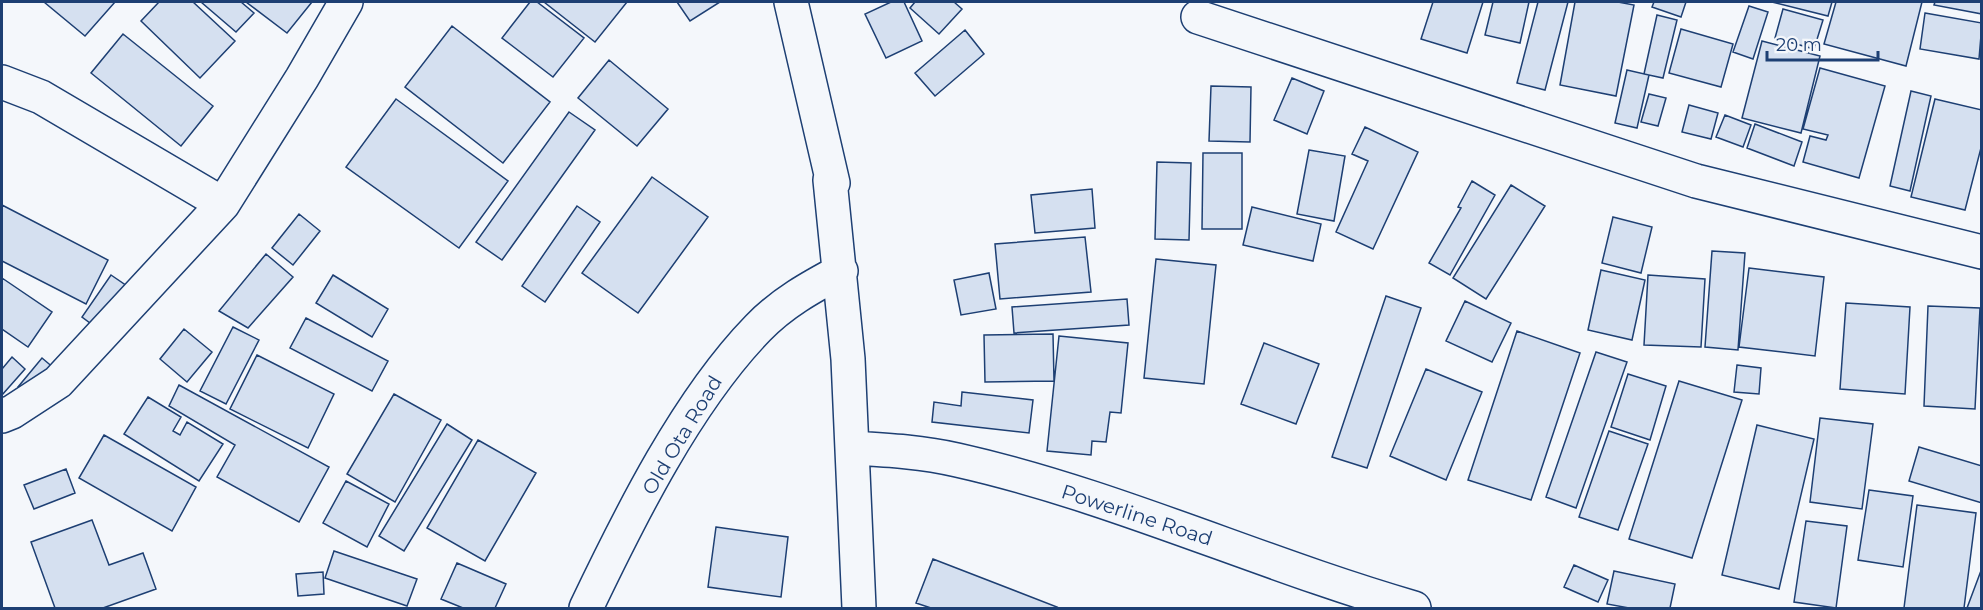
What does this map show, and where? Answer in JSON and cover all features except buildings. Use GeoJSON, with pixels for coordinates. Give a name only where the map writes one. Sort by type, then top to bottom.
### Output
{"type":"FeatureCollection","features":[{"type":"Feature","properties":{"kind":"street"},"geometry":{"type":"LineString","coordinates":[[2,416],[58,382],[223,204],[302,78],[346,2]]}},
{"type":"Feature","properties":{"kind":"street"},"geometry":{"type":"LineString","coordinates":[[791,2],[834,183],[830,180],[839,259],[853,448],[860,609]]}},
{"type":"Feature","properties":{"kind":"street"},"geometry":{"type":"LineString","coordinates":[[1198,17],[1696,181],[1982,252]]}},
{"type":"Feature","properties":{"kind":"street"},"geometry":{"type":"LineString","coordinates":[[2,82],[40,97],[223,204]]}},
{"type":"Feature","properties":{"kind":"street","name":"Old Ota Road"},"geometry":{"type":"LineString","coordinates":[[586,609],[608,562],[677,437],[714,378],[759,327],[839,259]]}},
{"type":"Feature","properties":{"kind":"street","name":"Powerline Road"},"geometry":{"type":"LineString","coordinates":[[853,448],[946,458],[1077,494],[1401,607]]}}]}
